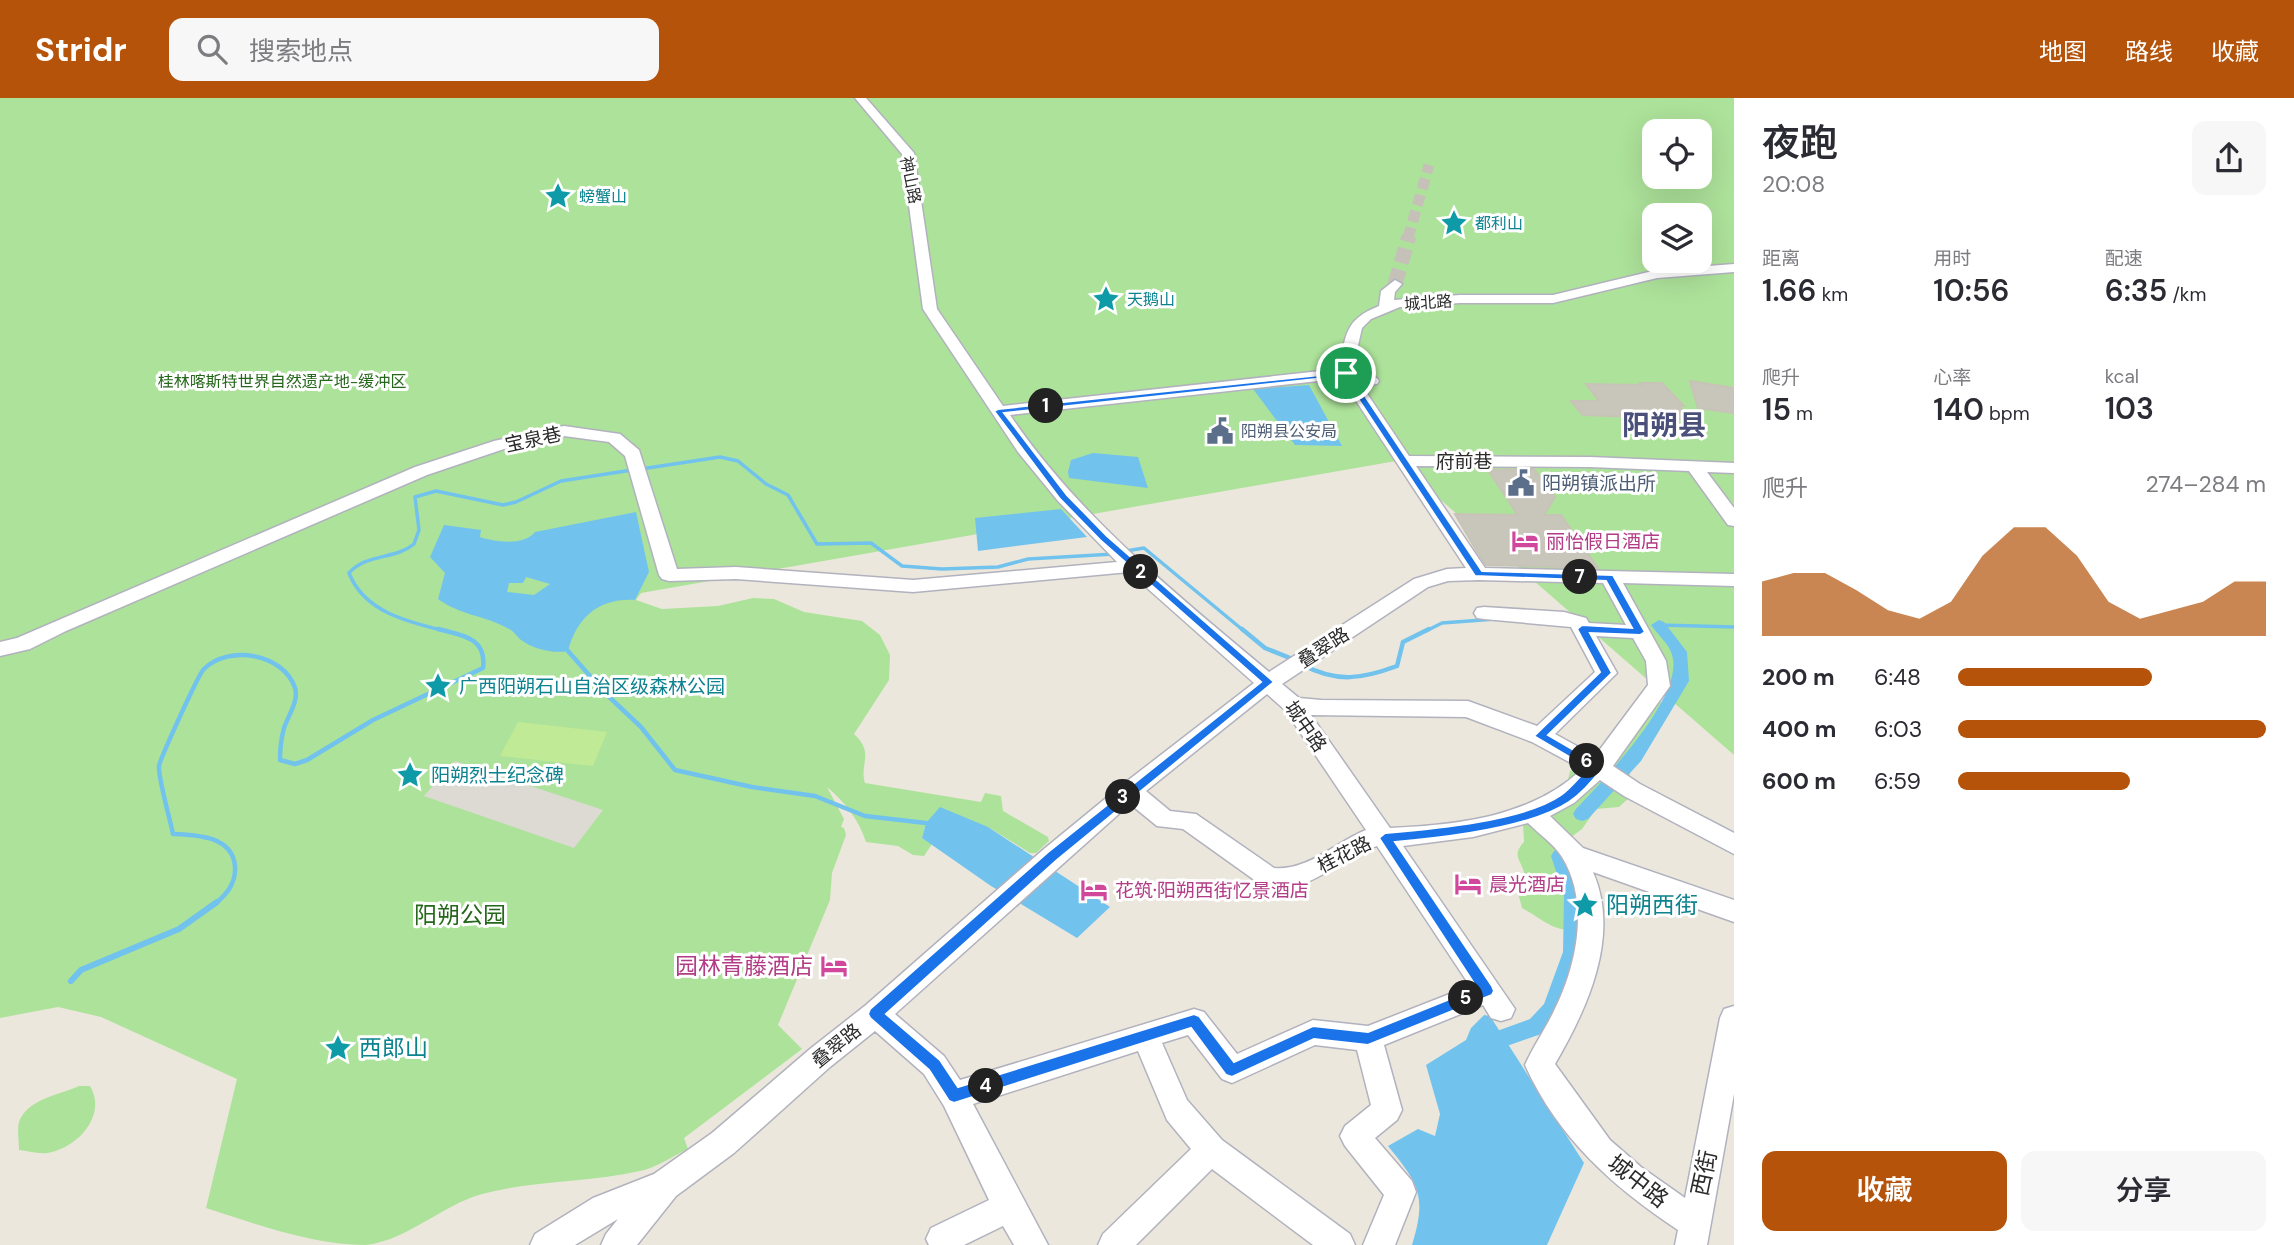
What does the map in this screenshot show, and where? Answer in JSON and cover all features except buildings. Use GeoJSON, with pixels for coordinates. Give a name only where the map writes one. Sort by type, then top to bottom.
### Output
{"type":"FeatureCollection","features":[{"type":"Feature","properties":{"kind":"street","name":"神山路"},"geometry":{"type":"LineString","coordinates":[[860,98],[908,153],[926,278]]}},
{"type":"Feature","properties":{"kind":"street","name":"城北路"},"geometry":{"type":"LineString","coordinates":[[1348,377],[1355,327],[1366,316],[1386,307],[1410,301],[1553,299],[1657,274],[1734,268]]}},
{"type":"Feature","properties":{"kind":"street","name":"城中路"},"geometry":{"type":"LineString","coordinates":[[926,278],[930,309],[998,411],[1064,497],[1130,563],[1293,705],[1494,1000],[1368,1039]]}},
{"type":"Feature","properties":{"kind":"street"},"geometry":{"type":"LineString","coordinates":[[1386,307],[1388,291],[1395,284]]}},
{"type":"Feature","properties":{"kind":"street"},"geometry":{"type":"LineString","coordinates":[[1348,377],[1479,574]]}},
{"type":"Feature","properties":{"kind":"street"},"geometry":{"type":"LineString","coordinates":[[1348,377],[1479,574]]}},
{"type":"Feature","properties":{"kind":"street"},"geometry":{"type":"LineString","coordinates":[[998,411],[1348,377],[1371,381]]}},
{"type":"Feature","properties":{"kind":"street","name":"宝泉巷"},"geometry":{"type":"LineString","coordinates":[[0,649],[23,644],[292,525],[454,459],[564,431],[614,438],[633,454],[669,575],[736,573],[913,586],[1130,563]]}},
{"type":"Feature","properties":{"kind":"street","name":"府前巷"},"geometry":{"type":"LineString","coordinates":[[1404,461],[1734,468]]}},
{"type":"Feature","properties":{"kind":"street"},"geometry":{"type":"LineString","coordinates":[[1694,466],[1734,522]]}},
{"type":"Feature","properties":{"kind":"street"},"geometry":{"type":"LineString","coordinates":[[1479,574],[1734,580]]}},
{"type":"Feature","properties":{"kind":"street","name":"叠翠路"},"geometry":{"type":"LineString","coordinates":[[665,1185],[723,1143],[820,1058],[876,1014],[1130,791],[1269,682],[1421,583],[1447,575],[1479,574],[1614,585],[1734,580]]}},
{"type":"Feature","properties":{"kind":"street","name":"桂花路"},"geometry":{"type":"LineString","coordinates":[[1130,791],[1165,820],[1188,820],[1269,877],[1280,880],[1302,876],[1361,841],[1373,837],[1453,832],[1532,813],[1565,799],[1631,728],[1659,686],[1656,661],[1614,585]]}},
{"type":"Feature","properties":{"kind":"street"},"geometry":{"type":"LineString","coordinates":[[1484,613],[1564,619],[1579,623],[1606,673],[1540,736]]}},
{"type":"Feature","properties":{"kind":"street"},"geometry":{"type":"LineString","coordinates":[[1582,629],[1639,630]]}},
{"type":"Feature","properties":{"kind":"street"},"geometry":{"type":"LineString","coordinates":[[1293,705],[1321,708],[1468,709],[1540,736],[1597,767],[1632,790],[1734,844]]}},
{"type":"Feature","properties":{"kind":"street"},"geometry":{"type":"LineString","coordinates":[[1532,813],[1574,855],[1734,911]]}},
{"type":"Feature","properties":{"kind":"street","name":"城中路"},"geometry":{"type":"LineString","coordinates":[[1574,855],[1586,890],[1590,928],[1587,956],[1579,990],[1566,1020],[1539,1065],[1586,1134],[1609,1160],[1693,1233]]}},
{"type":"Feature","properties":{"kind":"street"},"geometry":{"type":"LineString","coordinates":[[876,1014],[934,1065],[954,1096],[1009,1207],[1032,1245]]}},
{"type":"Feature","properties":{"kind":"street","name":"西街"},"geometry":{"type":"LineString","coordinates":[[1693,1233],[1734,1018]]}},
{"type":"Feature","properties":{"kind":"street"},"geometry":{"type":"LineString","coordinates":[[954,1096],[1194,1021],[1232,1070],[1313,1032],[1368,1039],[1387,1110],[1355,1136],[1401,1192],[1378,1245]]}},
{"type":"Feature","properties":{"kind":"street"},"geometry":{"type":"LineString","coordinates":[[1144,1036],[1177,1110],[1211,1150],[1339,1245]]}},
{"type":"Feature","properties":{"kind":"street"},"geometry":{"type":"LineString","coordinates":[[1114,1245],[1211,1150]]}},
{"type":"Feature","properties":{"kind":"street"},"geometry":{"type":"LineString","coordinates":[[546,1245],[604,1209],[665,1185]]}},
{"type":"Feature","properties":{"kind":"street"},"geometry":{"type":"LineString","coordinates":[[617,1245],[665,1185]]}},
{"type":"Feature","properties":{"kind":"street"},"geometry":{"type":"LineString","coordinates":[[945,1245],[942,1239],[1009,1207]]}},
{"type":"Feature","properties":{"kind":"green space","name":"桂林喀斯特世界自然遗产地-缓冲区"},"geometry":{"type":"Polygon","coordinates":[[[0,98],[1734,98],[1734,755],[1396,461],[641,593],[636,600],[662,609],[718,606],[753,598],[774,599],[804,612],[862,621],[880,635],[890,655],[889,680],[854,734],[864,747],[865,783],[981,802],[985,793],[1001,796],[1003,811],[1048,837],[1049,841],[1036,853],[1030,853],[988,827],[926,823],[922,838],[932,844],[924,856],[913,855],[898,846],[866,842],[850,812],[827,787],[844,819],[841,827],[846,835],[832,873],[830,900],[778,1025],[802,1049],[684,1138],[688,1149],[652,1167],[620,1175],[521,1186],[482,1194],[453,1206],[411,1230],[366,1245],[305,1238],[264,1227],[206,1208],[237,1079],[101,1017],[58,1007],[0,1018],[0,98]]]}},
{"type":"Feature","properties":{"kind":"green space"},"geometry":{"type":"Polygon","coordinates":[[[1658,701],[1662,703],[1633,757],[1630,768],[1631,796],[1619,807],[1596,809],[1582,829],[1567,840],[1581,930],[1549,925],[1522,908],[1517,889],[1525,877],[1518,855],[1524,842],[1523,823],[1567,784],[1570,771],[1577,768],[1605,767],[1648,717],[1651,707],[1658,701]]]}},
{"type":"Feature","properties":{"kind":"green space"},"geometry":{"type":"Polygon","coordinates":[[[518,722],[607,732],[593,766],[500,756],[518,722]]]}},
{"type":"Feature","properties":{"kind":"green space"},"geometry":{"type":"Polygon","coordinates":[[[79,1086],[90,1086],[95,1097],[95,1109],[92,1119],[78,1138],[47,1153],[19,1150],[19,1122],[23,1114],[44,1099],[79,1086]]]}},
{"type":"Feature","properties":{"kind":"shaded area"},"geometry":{"type":"Polygon","coordinates":[[[455,761],[603,810],[574,848],[424,796],[455,761]]]}},
{"type":"Feature","properties":{"kind":"water"},"geometry":{"type":"Polygon","coordinates":[[[1309,385],[1342,446],[1295,445],[1253,389],[1309,385]]]}},
{"type":"Feature","properties":{"kind":"water"},"geometry":{"type":"Polygon","coordinates":[[[1093,453],[1138,457],[1148,488],[1069,478],[1071,460],[1093,453]]]}},
{"type":"Feature","properties":{"kind":"water"},"geometry":{"type":"Polygon","coordinates":[[[1061,509],[1087,537],[978,551],[975,518],[1061,509]]]}},
{"type":"Feature","properties":{"kind":"water"},"geometry":{"type":"Polygon","coordinates":[[[636,512],[649,572],[635,600],[611,602],[591,612],[577,628],[568,651],[550,651],[531,646],[511,630],[455,609],[438,599],[445,573],[430,557],[444,525],[481,530],[480,537],[501,541],[517,541],[535,532],[636,512]],[[526,577],[523,583],[509,583],[507,592],[534,595],[550,584],[526,577]]]}},
{"type":"Feature","properties":{"kind":"water"},"geometry":{"type":"Polygon","coordinates":[[[940,807],[988,827],[1110,907],[1077,938],[991,886],[922,838],[926,823],[940,807]]]}},
{"type":"Feature","properties":{"kind":"water"},"geometry":{"type":"Polygon","coordinates":[[[1484,1015],[1490,1016],[1584,1163],[1547,1245],[1412,1245],[1419,1214],[1417,1191],[1407,1171],[1388,1146],[1418,1129],[1435,1136],[1440,1114],[1426,1065],[1466,1040],[1471,1028],[1484,1015]]]}},
{"type":"Feature","properties":{"kind":"waterway"},"geometry":{"type":"LineString","coordinates":[[641,469],[720,457],[738,461],[766,484],[788,495],[817,544],[871,543],[902,566],[942,569],[998,567],[1028,559],[1114,554]]}},
{"type":"Feature","properties":{"kind":"waterway"},"geometry":{"type":"LineString","coordinates":[[445,631],[402,619],[376,606],[365,597],[349,573],[364,562],[398,552],[414,544],[419,530],[415,497],[436,491],[503,505],[516,502],[561,481],[632,470]]}},
{"type":"Feature","properties":{"kind":"waterway"},"geometry":{"type":"LineString","coordinates":[[1126,551],[1144,548],[1244,631]]}},
{"type":"Feature","properties":{"kind":"waterway"},"geometry":{"type":"LineString","coordinates":[[1426,631],[1442,623],[1496,619]]}},
{"type":"Feature","properties":{"kind":"waterway"},"geometry":{"type":"LineString","coordinates":[[1659,625],[1734,627]]}},
{"type":"Feature","properties":{"kind":"waterway"},"geometry":{"type":"LineString","coordinates":[[1582,814],[1635,757],[1681,681],[1679,652],[1659,625]]}},
{"type":"Feature","properties":{"kind":"waterway"},"geometry":{"type":"LineString","coordinates":[[217,902],[232,883],[235,873],[233,857],[228,849],[212,839],[173,834],[159,772],[172,733],[204,669],[227,657],[255,656],[280,667],[289,676],[296,698],[283,732],[280,760],[295,764],[307,760],[373,720],[483,668],[483,658],[477,644],[471,639],[438,629]]}},
{"type":"Feature","properties":{"kind":"waterway"},"geometry":{"type":"LineString","coordinates":[[1242,629],[1265,648],[1295,660]]}},
{"type":"Feature","properties":{"kind":"waterway"},"geometry":{"type":"LineString","coordinates":[[1303,665],[1338,677],[1372,674],[1397,666],[1403,642],[1429,629]]}},
{"type":"Feature","properties":{"kind":"waterway"},"geometry":{"type":"LineString","coordinates":[[568,651],[605,693],[641,727],[675,770],[752,787],[815,796],[865,816],[926,823]]}},
{"type":"Feature","properties":{"kind":"waterway"},"geometry":{"type":"LineString","coordinates":[[1504,1038],[1537,1026],[1552,1009],[1573,952],[1573,896],[1560,856]]}},
{"type":"Feature","properties":{"kind":"waterway"},"geometry":{"type":"LineString","coordinates":[[71,981],[81,970],[179,929],[217,902]]}},
{"type":"Feature","properties":{"kind":"tunnel"},"geometry":{"type":"LineString","coordinates":[[1408,238],[1429,165]]}},
{"type":"Feature","properties":{"kind":"tunnel"},"geometry":{"type":"LineString","coordinates":[[1395,284],[1409,236]]}},
{"type":"Feature","properties":{"kind":"place","name":"螃蟹山"},"geometry":{"type":"Point","coordinates":[558,196]}},
{"type":"Feature","properties":{"kind":"place","name":"都利山"},"geometry":{"type":"Point","coordinates":[1454,223]}},
{"type":"Feature","properties":{"kind":"place","name":"天鹅山"},"geometry":{"type":"Point","coordinates":[1106,299]}},
{"type":"Feature","properties":{"kind":"place","name":"阳朔县公安局"},"geometry":{"type":"Point","coordinates":[1220,431]}},
{"type":"Feature","properties":{"kind":"place","name":"阳朔镇派出所"},"geometry":{"type":"Point","coordinates":[1521,483]}},
{"type":"Feature","properties":{"kind":"place","name":"丽怡假日酒店"},"geometry":{"type":"Point","coordinates":[1525,541]}},
{"type":"Feature","properties":{"kind":"place","name":"广西阳朔石山自治区级森林公园"},"geometry":{"type":"Point","coordinates":[438,686]}},
{"type":"Feature","properties":{"kind":"place","name":"阳朔烈士纪念碑"},"geometry":{"type":"Point","coordinates":[410,775]}},
{"type":"Feature","properties":{"kind":"place","name":"晨光酒店"},"geometry":{"type":"Point","coordinates":[1468,884]}},
{"type":"Feature","properties":{"kind":"place","name":"花筑·阳朔西街忆景酒店"},"geometry":{"type":"Point","coordinates":[1094,890]}},
{"type":"Feature","properties":{"kind":"place","name":"阳朔西街"},"geometry":{"type":"Point","coordinates":[1585,905]}},
{"type":"Feature","properties":{"kind":"place","name":"园林青藤酒店"},"geometry":{"type":"Point","coordinates":[834,966]}},
{"type":"Feature","properties":{"kind":"place","name":"西郎山"},"geometry":{"type":"Point","coordinates":[338,1048]}},
{"type":"Feature","properties":{"kind":"district","name":"阳朔县"},"geometry":{"type":"Point","coordinates":[1664,425]}},
{"type":"Feature","properties":{"kind":"route"},"geometry":{"type":"LineString","coordinates":[[1346,373],[1479,574],[1610,578],[1640,632],[1582,629],[1606,673],[1540,736],[1597,767],[1565,799],[1532,813],[1453,832],[1385,838],[1487,991],[1368,1039],[1313,1032],[1232,1070],[1194,1021],[954,1096],[934,1065],[876,1014],[1053,856],[1130,791],[1269,682],[1126,560],[1104,538],[1064,497],[998,411],[1346,373]]}},
{"type":"Feature","properties":{"kind":"park label","name":"阳朔公园"},"geometry":{"type":"Point","coordinates":[460,915]}}]}
